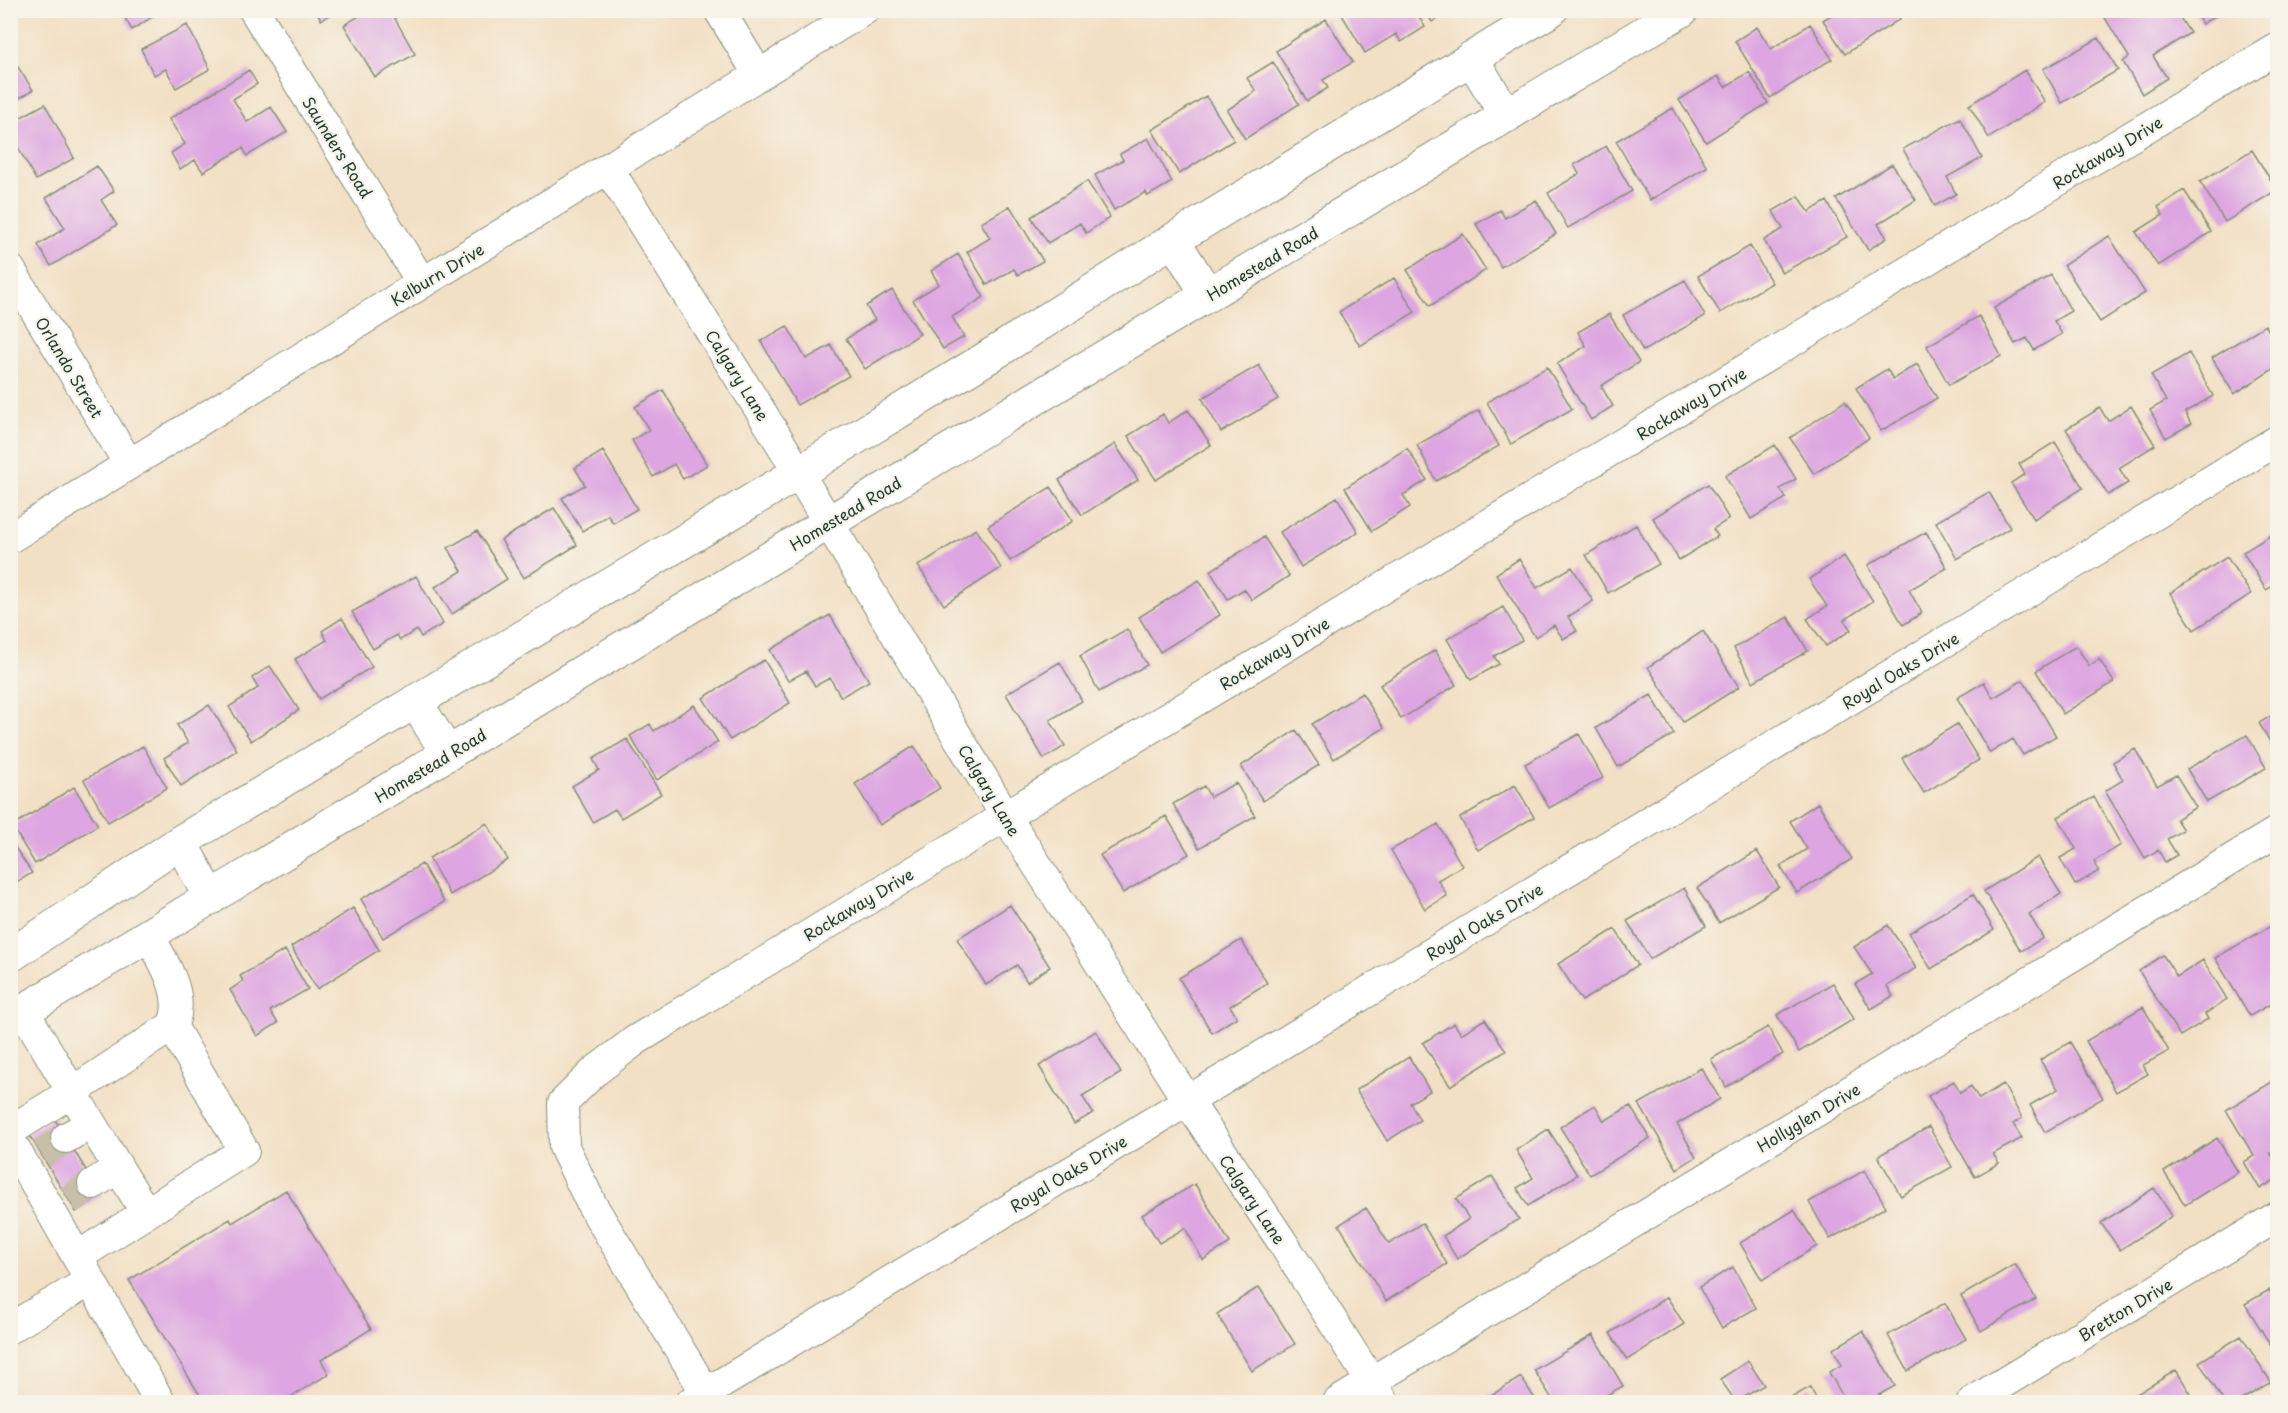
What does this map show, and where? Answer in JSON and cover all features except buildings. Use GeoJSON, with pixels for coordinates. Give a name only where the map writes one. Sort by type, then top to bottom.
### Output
{"type":"FeatureCollection","features":[{"type":"Feature","properties":{"kind":"main road"},"geometry":{"type":"LineString","coordinates":[[10,956],[180,842],[798,473],[995,353],[1173,240],[1551,10]]}},
{"type":"Feature","properties":{"kind":"main road","name":"Homestead Road"},"geometry":{"type":"LineString","coordinates":[[17,1015],[1682,10]]}},
{"type":"Feature","properties":{"kind":"main road"},"geometry":{"type":"LineString","coordinates":[[1471,58],[1507,116]]}},
{"type":"Feature","properties":{"kind":"main road"},"geometry":{"type":"LineString","coordinates":[[1173,240],[1208,295]]}},
{"type":"Feature","properties":{"kind":"main road"},"geometry":{"type":"LineString","coordinates":[[414,701],[448,754]]}},
{"type":"Feature","properties":{"kind":"main road"},"geometry":{"type":"LineString","coordinates":[[180,842],[211,898]]}},
{"type":"Feature","properties":{"kind":"street","name":"Saunders Road"},"geometry":{"type":"LineString","coordinates":[[255,10],[422,283]]}},
{"type":"Feature","properties":{"kind":"street"},"geometry":{"type":"LineString","coordinates":[[719,10],[759,75]]}},
{"type":"Feature","properties":{"kind":"street","name":"Kelburn Drive"},"geometry":{"type":"LineString","coordinates":[[10,538],[609,170],[864,10]]}},
{"type":"Feature","properties":{"kind":"street","name":"Rockaway Drive"},"geometry":{"type":"LineString","coordinates":[[699,1398],[592,1205],[564,1147],[563,1103],[594,1072],[636,1040],[1005,815],[1848,310],[2277,48]]}},
{"type":"Feature","properties":{"kind":"street","name":"Calgary Lane"},"geometry":{"type":"LineString","coordinates":[[609,170],[798,473],[1005,815],[1187,1101],[1281,1240],[1377,1392]]}},
{"type":"Feature","properties":{"kind":"street","name":"Orlando Street"},"geometry":{"type":"LineString","coordinates":[[10,269],[129,464]]}},
{"type":"Feature","properties":{"kind":"street","name":"Royal Oaks Drive"},"geometry":{"type":"LineString","coordinates":[[699,1398],[2277,440]]}},
{"type":"Feature","properties":{"kind":"street","name":"Hollyglen Drive"},"geometry":{"type":"LineString","coordinates":[[1338,1402],[1377,1392],[2277,831]]}},
{"type":"Feature","properties":{"kind":"street"},"geometry":{"type":"LineString","coordinates":[[10,1131],[172,1026],[177,1016],[174,984],[149,935]]}},
{"type":"Feature","properties":{"kind":"street"},"geometry":{"type":"LineString","coordinates":[[17,1015],[72,1092],[78,1131],[118,1168],[146,1213]]}},
{"type":"Feature","properties":{"kind":"street"},"geometry":{"type":"LineString","coordinates":[[10,1329],[146,1213],[244,1151],[172,1026]]}},
{"type":"Feature","properties":{"kind":"street"},"geometry":{"type":"LineString","coordinates":[[25,1153],[60,1206],[83,1269],[160,1402]]}},
{"type":"Feature","properties":{"kind":"street"},"geometry":{"type":"LineString","coordinates":[[93,1184],[118,1168]]}},
{"type":"Feature","properties":{"kind":"street","name":"Bretton Drive"},"geometry":{"type":"LineString","coordinates":[[1972,1402],[2277,1216]]}},
{"type":"Feature","properties":{"kind":"tunnel"},"geometry":{"type":"LineString","coordinates":[[41,1154],[66,1138]]}},
{"type":"Feature","properties":{"kind":"tunnel"},"geometry":{"type":"LineString","coordinates":[[69,1200],[93,1184]]}}]}
